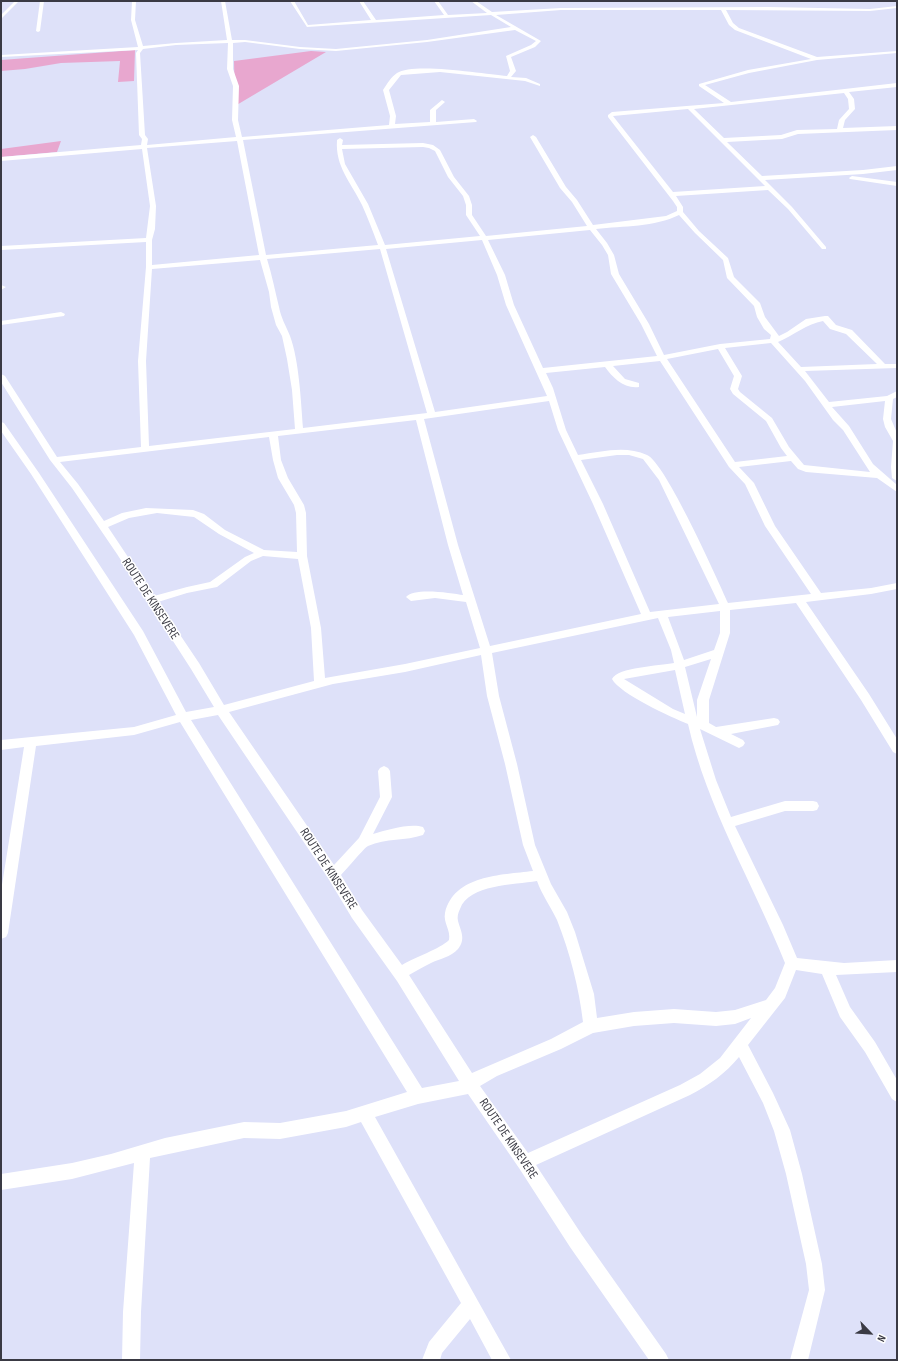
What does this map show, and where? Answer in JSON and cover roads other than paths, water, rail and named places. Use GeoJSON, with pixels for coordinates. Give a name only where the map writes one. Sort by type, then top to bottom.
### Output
{"type":"FeatureCollection","features":[{"type":"Feature","properties":{"kind":"street"},"geometry":{"type":"LineString","coordinates":[[1,18],[17,1]]}},
{"type":"Feature","properties":{"kind":"street"},"geometry":{"type":"LineString","coordinates":[[38,31],[42,1]]}},
{"type":"Feature","properties":{"kind":"street"},"geometry":{"type":"LineString","coordinates":[[134,1],[134,20],[141,48],[138,53],[138,82],[142,135],[145,139],[144,147],[153,195],[152,230],[149,240],[149,267],[142,348],[145,450]]}},
{"type":"Feature","properties":{"kind":"street"},"geometry":{"type":"LineString","coordinates":[[223,1],[228,23],[230,69],[236,86],[234,120],[245,160],[248,186],[263,258],[270,280],[275,308],[280,325],[286,336],[291,359],[296,390],[299,430]]}},
{"type":"Feature","properties":{"kind":"street"},"geometry":{"type":"LineString","coordinates":[[292,1],[307,26],[566,9],[651,8],[876,10],[897,7]]}},
{"type":"Feature","properties":{"kind":"street"},"geometry":{"type":"LineString","coordinates":[[361,1],[374,21]]}},
{"type":"Feature","properties":{"kind":"street"},"geometry":{"type":"LineString","coordinates":[[436,1],[447,16]]}},
{"type":"Feature","properties":{"kind":"street"},"geometry":{"type":"LineString","coordinates":[[473,1],[492,14],[539,41],[533,46],[508,57],[513,71],[508,78]]}},
{"type":"Feature","properties":{"kind":"street"},"geometry":{"type":"LineString","coordinates":[[649,1],[651,8]]}},
{"type":"Feature","properties":{"kind":"street"},"geometry":{"type":"LineString","coordinates":[[724,1],[730,9]]}},
{"type":"Feature","properties":{"kind":"street"},"geometry":{"type":"LineString","coordinates":[[798,2],[808,9]]}},
{"type":"Feature","properties":{"kind":"street"},"geometry":{"type":"LineString","coordinates":[[882,3],[887,9]]}},
{"type":"Feature","properties":{"kind":"street"},"geometry":{"type":"LineString","coordinates":[[1,11],[12,6]]}},
{"type":"Feature","properties":{"kind":"street"},"geometry":{"type":"LineString","coordinates":[[723,9],[731,24],[737,29],[817,59]]}},
{"type":"Feature","properties":{"kind":"street"},"geometry":{"type":"LineString","coordinates":[[1,56],[141,48],[176,44],[253,41],[300,48],[336,50],[432,41],[516,28]]}},
{"type":"Feature","properties":{"kind":"street"},"geometry":{"type":"LineString","coordinates":[[730,104],[702,85],[748,72],[817,59],[897,52]]}},
{"type":"Feature","properties":{"kind":"street"},"geometry":{"type":"LineString","coordinates":[[392,126],[393,116],[386,90],[392,80],[399,74],[405,72],[440,70],[526,80],[538,85]]}},
{"type":"Feature","properties":{"kind":"street"},"geometry":{"type":"LineString","coordinates":[[773,341],[775,335],[767,327],[761,317],[757,305],[731,278],[726,260],[697,232],[680,212],[680,207],[676,200],[610,115],[615,113],[730,104],[897,85]]}},
{"type":"Feature","properties":{"kind":"street"},"geometry":{"type":"LineString","coordinates":[[840,130],[842,120],[852,109],[851,99],[845,90]]}},
{"type":"Feature","properties":{"kind":"street"},"geometry":{"type":"LineString","coordinates":[[433,124],[433,110],[442,102]]}},
{"type":"Feature","properties":{"kind":"street"},"geometry":{"type":"LineString","coordinates":[[690,108],[790,208],[824,248]]}},
{"type":"Feature","properties":{"kind":"street"},"geometry":{"type":"LineString","coordinates":[[1,160],[392,126],[474,121]]}},
{"type":"Feature","properties":{"kind":"street"},"geometry":{"type":"LineString","coordinates":[[385,127],[385,140]]}},
{"type":"Feature","properties":{"kind":"street"},"geometry":{"type":"LineString","coordinates":[[723,140],[782,137],[796,132],[897,128]]}},
{"type":"Feature","properties":{"kind":"street"},"geometry":{"type":"LineString","coordinates":[[333,131],[340,137],[341,143],[339,147],[342,164],[365,204],[382,246],[432,414]]}},
{"type":"Feature","properties":{"kind":"street"},"geometry":{"type":"LineString","coordinates":[[533,137],[563,188],[575,201],[611,255],[615,274],[645,324],[662,358],[732,465],[749,483],[770,526],[818,598]]}},
{"type":"Feature","properties":{"kind":"street"},"geometry":{"type":"LineString","coordinates":[[339,147],[385,140],[428,145],[437,150],[454,182],[466,196],[469,205],[469,215],[484,238],[501,275],[510,305],[522,333],[542,371],[562,430],[598,504],[647,616]]}},
{"type":"Feature","properties":{"kind":"street"},"geometry":{"type":"LineString","coordinates":[[760,178],[897,168]]}},
{"type":"Feature","properties":{"kind":"street"},"geometry":{"type":"LineString","coordinates":[[827,174],[897,184]]}},
{"type":"Feature","properties":{"kind":"street"},"geometry":{"type":"LineString","coordinates":[[671,194],[770,188]]}},
{"type":"Feature","properties":{"kind":"street"},"geometry":{"type":"LineString","coordinates":[[149,267],[532,234],[653,221],[668,218],[680,212]]}},
{"type":"Feature","properties":{"kind":"street"},"geometry":{"type":"LineString","coordinates":[[1,248],[149,240]]}},
{"type":"Feature","properties":{"kind":"street"},"geometry":{"type":"LineString","coordinates":[[1,323],[61,314]]}},
{"type":"Feature","properties":{"kind":"street"},"geometry":{"type":"LineString","coordinates":[[542,371],[662,358],[720,346],[773,341],[790,334],[809,321],[825,318],[833,327],[849,332],[882,366]]}},
{"type":"Feature","properties":{"kind":"street"},"geometry":{"type":"LineString","coordinates":[[773,341],[800,369],[826,405],[846,428],[870,466],[879,475],[897,488]]}},
{"type":"Feature","properties":{"kind":"street"},"geometry":{"type":"LineString","coordinates":[[720,346],[738,376],[734,389],[737,394],[769,420],[785,448],[801,467],[806,470],[879,475]]}},
{"type":"Feature","properties":{"kind":"street"},"geometry":{"type":"LineString","coordinates":[[606,363],[616,377],[636,385]]}},
{"type":"Feature","properties":{"kind":"street"},"geometry":{"type":"LineString","coordinates":[[800,369],[897,366]]}},
{"type":"Feature","properties":{"kind":"street","name":"ROUTE DE KINSEVERE"},"geometry":{"type":"LineString","coordinates":[[1,376],[54,460],[75,486],[102,526],[194,666],[221,710],[333,874],[357,914],[402,976],[471,1086],[525,1162],[576,1241],[660,1360]]}},
{"type":"Feature","properties":{"kind":"street"},"geometry":{"type":"LineString","coordinates":[[826,405],[889,398],[897,393]]}},
{"type":"Feature","properties":{"kind":"street"},"geometry":{"type":"LineString","coordinates":[[54,460],[419,416],[551,398]]}},
{"type":"Feature","properties":{"kind":"street"},"geometry":{"type":"LineString","coordinates":[[889,398],[887,419],[889,427],[897,441],[895,467],[897,476]]}},
{"type":"Feature","properties":{"kind":"street"},"geometry":{"type":"LineString","coordinates":[[419,416],[454,545],[486,652],[493,696],[511,764],[529,845],[545,886],[562,916],[568,932],[587,994],[591,1026]]}},
{"type":"Feature","properties":{"kind":"street"},"geometry":{"type":"LineString","coordinates":[[1,425],[35,473],[140,634],[183,717],[418,1096]]}},
{"type":"Feature","properties":{"kind":"street"},"geometry":{"type":"LineString","coordinates":[[273,434],[277,460],[283,478],[299,505],[301,513],[302,556],[316,628],[320,683]]}},
{"type":"Feature","properties":{"kind":"street"},"geometry":{"type":"LineString","coordinates":[[575,458],[617,452],[628,452],[646,457],[663,479],[725,607],[725,633],[703,700],[698,723]]}},
{"type":"Feature","properties":{"kind":"street"},"geometry":{"type":"LineString","coordinates":[[732,465],[794,458]]}},
{"type":"Feature","properties":{"kind":"street"},"geometry":{"type":"LineString","coordinates":[[102,526],[134,512],[143,510],[193,513],[234,539],[262,553],[302,556]]}},
{"type":"Feature","properties":{"kind":"street"},"geometry":{"type":"LineString","coordinates":[[153,604],[153,600],[164,596],[213,585],[248,558],[262,553]]}},
{"type":"Feature","properties":{"kind":"street"},"geometry":{"type":"LineString","coordinates":[[1,745],[134,731],[183,717],[221,710],[320,683],[486,652],[647,616],[818,598],[897,586]]}},
{"type":"Feature","properties":{"kind":"street"},"geometry":{"type":"LineString","coordinates":[[411,597],[435,594],[470,599]]}},
{"type":"Feature","properties":{"kind":"street"},"geometry":{"type":"LineString","coordinates":[[799,599],[865,697],[897,749]]}},
{"type":"Feature","properties":{"kind":"street"},"geometry":{"type":"LineString","coordinates":[[525,1162],[685,1090],[705,1079],[725,1063],[770,1005],[785,983],[792,963],[778,929],[727,823],[710,780],[698,723],[676,650],[662,614]]}},
{"type":"Feature","properties":{"kind":"street"},"geometry":{"type":"LineString","coordinates":[[718,653],[680,666],[655,671],[625,674],[617,679],[622,684],[659,706],[739,743]]}},
{"type":"Feature","properties":{"kind":"street"},"geometry":{"type":"LineString","coordinates":[[714,731],[729,731],[753,723],[774,722]]}},
{"type":"Feature","properties":{"kind":"street"},"geometry":{"type":"LineString","coordinates":[[1,933],[31,742]]}},
{"type":"Feature","properties":{"kind":"street"},"geometry":{"type":"LineString","coordinates":[[333,874],[349,859],[363,842],[386,797],[384,771]]}},
{"type":"Feature","properties":{"kind":"street"},"geometry":{"type":"LineString","coordinates":[[727,823],[784,806],[813,806]]}},
{"type":"Feature","properties":{"kind":"street"},"geometry":{"type":"LineString","coordinates":[[363,842],[393,834],[419,831]]}},
{"type":"Feature","properties":{"kind":"street"},"geometry":{"type":"LineString","coordinates":[[402,976],[402,972],[416,963],[447,950],[454,944],[457,936],[451,918],[459,898],[467,890],[541,875]]}},
{"type":"Feature","properties":{"kind":"street"},"geometry":{"type":"LineString","coordinates":[[792,963],[826,969],[867,969],[897,966]]}},
{"type":"Feature","properties":{"kind":"street"},"geometry":{"type":"LineString","coordinates":[[826,969],[845,1012],[870,1047],[897,1094]]}},
{"type":"Feature","properties":{"kind":"street"},"geometry":{"type":"LineString","coordinates":[[1,1182],[72,1171],[165,1146],[244,1130],[280,1131],[365,1114],[418,1096],[471,1086],[476,1079],[492,1071],[556,1044],[591,1026],[634,1019],[674,1016],[716,1019],[735,1017],[770,1005]]}},
{"type":"Feature","properties":{"kind":"street"},"geometry":{"type":"LineString","coordinates":[[740,1044],[771,1103],[782,1130],[794,1174],[814,1264],[817,1290],[799,1360]]}},
{"type":"Feature","properties":{"kind":"street"},"geometry":{"type":"LineString","coordinates":[[365,1114],[502,1360]]}},
{"type":"Feature","properties":{"kind":"street"},"geometry":{"type":"LineString","coordinates":[[131,1360],[132,1312],[143,1152]]}},
{"type":"Feature","properties":{"kind":"street"},"geometry":{"type":"LineString","coordinates":[[431,1360],[435,1348],[471,1304]]}}]}
